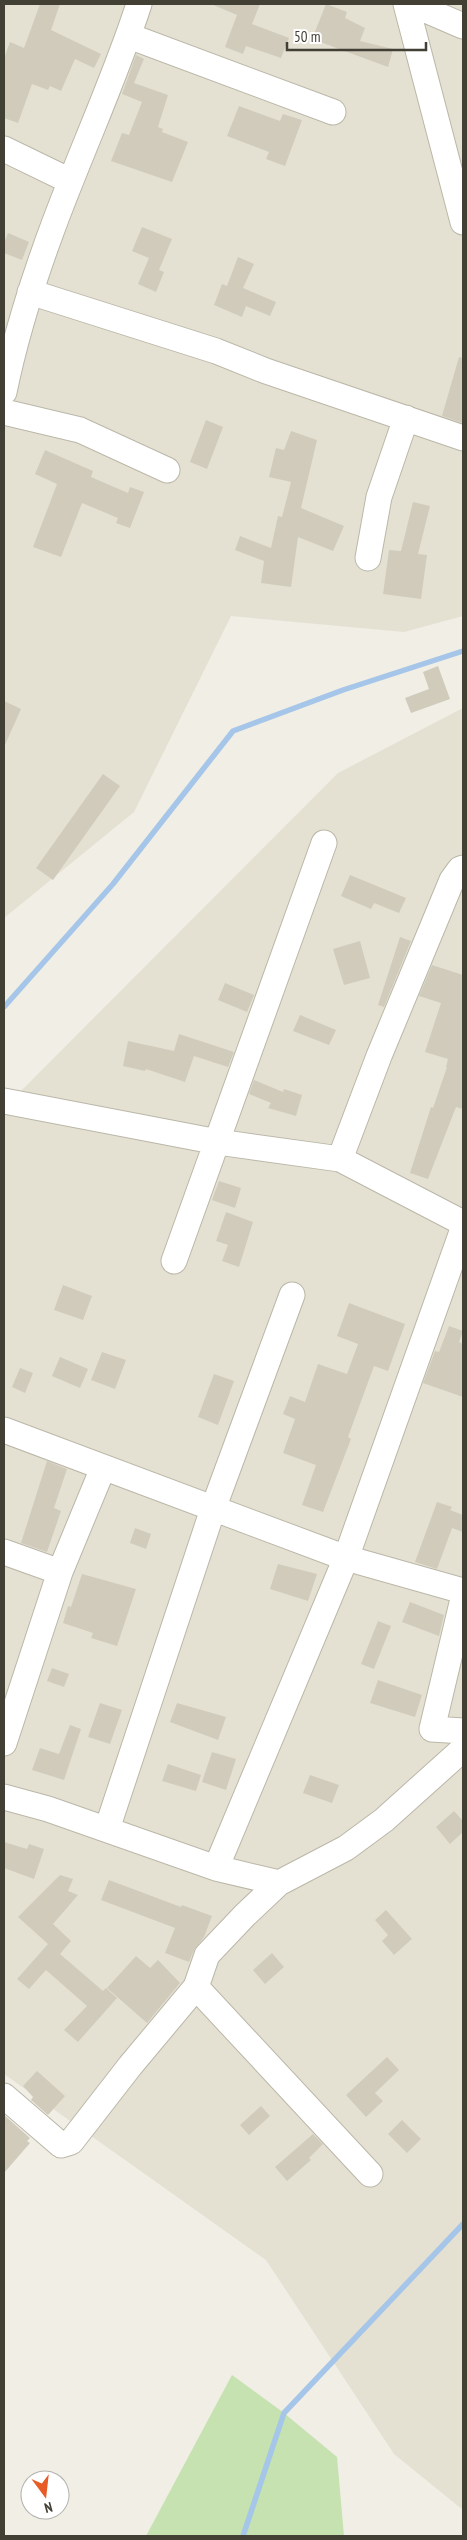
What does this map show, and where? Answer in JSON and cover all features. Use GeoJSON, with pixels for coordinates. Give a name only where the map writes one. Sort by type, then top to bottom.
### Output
{"type":"FeatureCollection","features":[{"type":"Feature","properties":{"kind":"street"},"geometry":{"type":"LineString","coordinates":[[4,392],[12,352],[30,292],[70,181],[129,36],[139,4]]}},
{"type":"Feature","properties":{"kind":"street"},"geometry":{"type":"LineString","coordinates":[[406,4],[463,222]]}},
{"type":"Feature","properties":{"kind":"street"},"geometry":{"type":"LineString","coordinates":[[412,4],[455,17]]}},
{"type":"Feature","properties":{"kind":"street"},"geometry":{"type":"LineString","coordinates":[[129,36],[333,112]]}},
{"type":"Feature","properties":{"kind":"street"},"geometry":{"type":"LineString","coordinates":[[4,149],[70,181]]}},
{"type":"Feature","properties":{"kind":"street"},"geometry":{"type":"LineString","coordinates":[[30,292],[216,351],[463,438]]}},
{"type":"Feature","properties":{"kind":"street"},"geometry":{"type":"LineString","coordinates":[[4,412],[80,430],[167,470]]}},
{"type":"Feature","properties":{"kind":"street"},"geometry":{"type":"LineString","coordinates":[[368,558],[379,497],[406,418]]}},
{"type":"Feature","properties":{"kind":"street"},"geometry":{"type":"LineString","coordinates":[[174,1261],[324,843]]}},
{"type":"Feature","properties":{"kind":"street"},"geometry":{"type":"LineString","coordinates":[[340,1159],[379,1056],[452,880],[463,868]]}},
{"type":"Feature","properties":{"kind":"street"},"geometry":{"type":"LineString","coordinates":[[4,1101],[218,1142],[340,1159],[463,1223]]}},
{"type":"Feature","properties":{"kind":"street"},"geometry":{"type":"LineString","coordinates":[[216,1868],[346,1558],[463,1228]]}},
{"type":"Feature","properties":{"kind":"street"},"geometry":{"type":"LineString","coordinates":[[107,1830],[213,1509],[292,1295]]}},
{"type":"Feature","properties":{"kind":"street"},"geometry":{"type":"LineString","coordinates":[[4,1430],[346,1558],[463,1591]]}},
{"type":"Feature","properties":{"kind":"street"},"geometry":{"type":"LineString","coordinates":[[4,1743],[60,1572],[103,1468]]}},
{"type":"Feature","properties":{"kind":"street"},"geometry":{"type":"LineString","coordinates":[[4,1552],[60,1572]]}},
{"type":"Feature","properties":{"kind":"street"},"geometry":{"type":"LineString","coordinates":[[463,1599],[432,1729],[463,1731]]}},
{"type":"Feature","properties":{"kind":"street"},"geometry":{"type":"LineString","coordinates":[[4,2096],[61,2145],[71,2142],[130,2066],[196,1987],[207,1955],[279,1883],[346,1848],[384,1820],[463,1749]]}},
{"type":"Feature","properties":{"kind":"street"},"geometry":{"type":"LineString","coordinates":[[4,1797],[48,1809],[216,1868],[279,1883]]}},
{"type":"Feature","properties":{"kind":"street"},"geometry":{"type":"LineString","coordinates":[[196,1987],[370,2174]]}},
{"type":"Feature","properties":{"kind":"shaded area"},"geometry":{"type":"Polygon","coordinates":[[[4,4],[463,4],[463,616],[404,632],[231,616],[134,812],[4,918],[4,4]]]}},
{"type":"Feature","properties":{"kind":"shaded area"},"geometry":{"type":"Polygon","coordinates":[[[463,708],[463,2510],[394,2454],[266,2260],[4,2074],[4,1108],[338,773],[463,708]]]}},
{"type":"Feature","properties":{"kind":"green space"},"geometry":{"type":"Polygon","coordinates":[[[232,2375],[284,2413],[337,2457],[344,2536],[146,2536],[232,2375]]]}},
{"type":"Feature","properties":{"kind":"building"},"geometry":{"type":"Polygon","coordinates":[[[40,4],[60,4],[51,30],[101,54],[94,68],[75,59],[61,91],[50,86],[48,90],[32,84],[18,123],[4,118],[4,58],[10,42],[24,48],[40,4]]]}},
{"type":"Feature","properties":{"kind":"building"},"geometry":{"type":"Polygon","coordinates":[[[211,4],[260,4],[252,24],[289,38],[281,58],[246,46],[243,54],[225,47],[237,15],[211,4]]]}},
{"type":"Feature","properties":{"kind":"building"},"geometry":{"type":"Polygon","coordinates":[[[326,4],[347,12],[345,18],[365,28],[360,41],[393,49],[388,67],[312,39],[326,4]]]}},
{"type":"Feature","properties":{"kind":"building"},"geometry":{"type":"Polygon","coordinates":[[[136,55],[144,59],[134,83],[168,95],[158,127],[163,129],[162,132],[188,142],[172,182],[111,161],[122,133],[129,135],[142,102],[122,94],[136,55]]]}},
{"type":"Feature","properties":{"kind":"building"},"geometry":{"type":"Polygon","coordinates":[[[239,106],[280,121],[283,114],[302,120],[285,166],[266,159],[269,152],[227,136],[239,106]]]}},
{"type":"Feature","properties":{"kind":"building"},"geometry":{"type":"Polygon","coordinates":[[[142,227],[172,239],[159,270],[164,272],[156,292],[138,284],[149,258],[132,251],[142,227]]]}},
{"type":"Feature","properties":{"kind":"building"},"geometry":{"type":"Polygon","coordinates":[[[8,233],[29,242],[22,260],[4,253],[4,243],[8,233]]]}},
{"type":"Feature","properties":{"kind":"building"},"geometry":{"type":"Polygon","coordinates":[[[238,257],[254,264],[243,288],[276,302],[270,316],[246,306],[242,317],[214,305],[222,284],[227,286],[238,257]]]}},
{"type":"Feature","properties":{"kind":"building"},"geometry":{"type":"Polygon","coordinates":[[[459,357],[463,358],[463,423],[442,416],[459,357]]]}},
{"type":"Feature","properties":{"kind":"building"},"geometry":{"type":"Polygon","coordinates":[[[206,420],[223,427],[207,469],[190,462],[206,420]]]}},
{"type":"Feature","properties":{"kind":"building"},"geometry":{"type":"Polygon","coordinates":[[[291,431],[317,440],[301,508],[344,526],[333,551],[298,537],[291,587],[261,583],[264,561],[235,550],[240,536],[271,548],[278,516],[282,517],[291,482],[269,477],[276,448],[284,450],[291,431]]]}},
{"type":"Feature","properties":{"kind":"building"},"geometry":{"type":"Polygon","coordinates":[[[45,450],[93,471],[91,477],[128,493],[130,487],[144,492],[130,528],[116,523],[118,518],[82,503],[61,557],[33,547],[57,484],[35,474],[45,450]]]}},
{"type":"Feature","properties":{"kind":"building"},"geometry":{"type":"Polygon","coordinates":[[[413,502],[430,506],[418,554],[427,555],[421,599],[383,594],[389,550],[401,551],[413,502]]]}},
{"type":"Feature","properties":{"kind":"building"},"geometry":{"type":"Polygon","coordinates":[[[438,666],[450,699],[411,713],[405,698],[429,689],[423,672],[438,666]]]}},
{"type":"Feature","properties":{"kind":"building"},"geometry":{"type":"Polygon","coordinates":[[[4,701],[21,709],[4,747],[4,701]]]}},
{"type":"Feature","properties":{"kind":"building"},"geometry":{"type":"Polygon","coordinates":[[[103,774],[120,786],[53,880],[36,868],[103,774]]]}},
{"type":"Feature","properties":{"kind":"building"},"geometry":{"type":"Polygon","coordinates":[[[350,875],[406,898],[399,913],[374,903],[371,909],[341,896],[350,875]]]}},
{"type":"Feature","properties":{"kind":"building"},"geometry":{"type":"Polygon","coordinates":[[[400,937],[411,941],[384,1007],[378,1005],[400,937]]]}},
{"type":"Feature","properties":{"kind":"building"},"geometry":{"type":"Polygon","coordinates":[[[360,941],[370,978],[344,985],[333,949],[360,941]]]}},
{"type":"Feature","properties":{"kind":"building"},"geometry":{"type":"Polygon","coordinates":[[[432,965],[463,975],[463,1109],[456,1107],[428,1179],[410,1173],[431,1107],[433,1108],[447,1067],[448,1059],[425,1052],[441,1003],[419,996],[432,965]]]}},
{"type":"Feature","properties":{"kind":"building"},"geometry":{"type":"Polygon","coordinates":[[[225,983],[254,995],[247,1012],[218,1000],[225,983]]]}},
{"type":"Feature","properties":{"kind":"building"},"geometry":{"type":"Polygon","coordinates":[[[300,1015],[336,1030],[329,1045],[293,1031],[300,1015]]]}},
{"type":"Feature","properties":{"kind":"building"},"geometry":{"type":"Polygon","coordinates":[[[179,1034],[234,1052],[228,1067],[194,1056],[185,1082],[146,1069],[145,1071],[123,1066],[128,1041],[174,1051],[179,1034]]]}},
{"type":"Feature","properties":{"kind":"building"},"geometry":{"type":"Polygon","coordinates":[[[254,1080],[283,1092],[284,1089],[302,1095],[296,1116],[268,1108],[271,1103],[249,1094],[254,1080]]]}},
{"type":"Feature","properties":{"kind":"building"},"geometry":{"type":"Polygon","coordinates":[[[219,1181],[241,1188],[235,1208],[212,1200],[219,1181]]]}},
{"type":"Feature","properties":{"kind":"building"},"geometry":{"type":"Polygon","coordinates":[[[226,1212],[253,1222],[239,1267],[222,1261],[228,1245],[216,1241],[226,1212]]]}},
{"type":"Feature","properties":{"kind":"building"},"geometry":{"type":"Polygon","coordinates":[[[63,1285],[92,1296],[83,1320],[54,1310],[63,1285]]]}},
{"type":"Feature","properties":{"kind":"building"},"geometry":{"type":"Polygon","coordinates":[[[349,1303],[405,1324],[388,1371],[374,1366],[348,1437],[351,1439],[323,1512],[302,1505],[316,1465],[283,1453],[295,1419],[283,1414],[290,1396],[305,1402],[318,1364],[347,1374],[358,1344],[337,1336],[349,1303]]]}},
{"type":"Feature","properties":{"kind":"building"},"geometry":{"type":"Polygon","coordinates":[[[449,1326],[463,1331],[459,1342],[463,1344],[463,1397],[423,1383],[435,1351],[439,1352],[449,1326]]]}},
{"type":"Feature","properties":{"kind":"building"},"geometry":{"type":"Polygon","coordinates":[[[102,1352],[126,1360],[115,1389],[91,1380],[102,1352]]]}},
{"type":"Feature","properties":{"kind":"building"},"geometry":{"type":"Polygon","coordinates":[[[60,1357],[88,1369],[80,1388],[52,1376],[60,1357]]]}},
{"type":"Feature","properties":{"kind":"building"},"geometry":{"type":"Polygon","coordinates":[[[20,1368],[33,1373],[25,1393],[12,1387],[20,1368]]]}},
{"type":"Feature","properties":{"kind":"building"},"geometry":{"type":"Polygon","coordinates":[[[214,1374],[234,1381],[218,1425],[198,1417],[214,1374]]]}},
{"type":"Feature","properties":{"kind":"building"},"geometry":{"type":"Polygon","coordinates":[[[47,1461],[67,1469],[54,1508],[61,1511],[47,1552],[21,1543],[47,1461]]]}},
{"type":"Feature","properties":{"kind":"building"},"geometry":{"type":"Polygon","coordinates":[[[437,1502],[452,1507],[450,1510],[463,1515],[463,1532],[452,1528],[437,1569],[415,1562],[437,1502]]]}},
{"type":"Feature","properties":{"kind":"building"},"geometry":{"type":"Polygon","coordinates":[[[135,1528],[151,1534],[146,1549],[130,1543],[135,1528]]]}},
{"type":"Feature","properties":{"kind":"building"},"geometry":{"type":"Polygon","coordinates":[[[278,1564],[317,1574],[308,1601],[270,1589],[278,1564]]]}},
{"type":"Feature","properties":{"kind":"building"},"geometry":{"type":"Polygon","coordinates":[[[82,1574],[136,1589],[117,1646],[91,1638],[93,1633],[63,1623],[68,1606],[71,1607],[82,1574]]]}},
{"type":"Feature","properties":{"kind":"building"},"geometry":{"type":"Polygon","coordinates":[[[410,1602],[444,1615],[439,1636],[402,1622],[410,1602]]]}},
{"type":"Feature","properties":{"kind":"building"},"geometry":{"type":"Polygon","coordinates":[[[378,1621],[391,1626],[374,1669],[361,1664],[378,1621]]]}},
{"type":"Feature","properties":{"kind":"building"},"geometry":{"type":"Polygon","coordinates":[[[52,1668],[69,1674],[64,1687],[47,1681],[52,1668]]]}},
{"type":"Feature","properties":{"kind":"building"},"geometry":{"type":"Polygon","coordinates":[[[378,1680],[422,1695],[415,1717],[370,1703],[378,1680]]]}},
{"type":"Feature","properties":{"kind":"building"},"geometry":{"type":"Polygon","coordinates":[[[100,1703],[122,1710],[110,1744],[88,1737],[100,1703]]]}},
{"type":"Feature","properties":{"kind":"building"},"geometry":{"type":"Polygon","coordinates":[[[177,1703],[226,1717],[218,1740],[170,1722],[177,1703]]]}},
{"type":"Feature","properties":{"kind":"building"},"geometry":{"type":"Polygon","coordinates":[[[70,1725],[81,1729],[64,1780],[32,1770],[40,1748],[59,1754],[70,1725]]]}},
{"type":"Feature","properties":{"kind":"building"},"geometry":{"type":"Polygon","coordinates":[[[212,1752],[236,1759],[226,1790],[202,1782],[212,1752]]]}},
{"type":"Feature","properties":{"kind":"building"},"geometry":{"type":"Polygon","coordinates":[[[168,1764],[201,1775],[196,1791],[162,1781],[168,1764]]]}},
{"type":"Feature","properties":{"kind":"building"},"geometry":{"type":"Polygon","coordinates":[[[310,1775],[339,1785],[332,1803],[303,1793],[310,1775]]]}},
{"type":"Feature","properties":{"kind":"building"},"geometry":{"type":"Polygon","coordinates":[[[454,1811],[463,1821],[463,1832],[450,1844],[436,1827],[454,1811]]]}},
{"type":"Feature","properties":{"kind":"building"},"geometry":{"type":"Polygon","coordinates":[[[4,1842],[27,1849],[29,1844],[44,1849],[34,1879],[4,1868],[4,1842]]]}},
{"type":"Feature","properties":{"kind":"building"},"geometry":{"type":"Polygon","coordinates":[[[60,1875],[73,1879],[68,1891],[78,1895],[53,1924],[71,1941],[60,1954],[103,1991],[106,1988],[117,1998],[78,2042],[64,2030],[87,2006],[46,1970],[29,1989],[17,1979],[48,1944],[18,1917],[60,1875]]]}},
{"type":"Feature","properties":{"kind":"building"},"geometry":{"type":"Polygon","coordinates":[[[109,1880],[181,1907],[182,1905],[212,1916],[204,1937],[194,1950],[189,1962],[165,1953],[175,1928],[101,1900],[109,1880]]]}},
{"type":"Feature","properties":{"kind":"building"},"geometry":{"type":"Polygon","coordinates":[[[386,1910],[412,1939],[394,1955],[382,1941],[388,1935],[375,1920],[386,1910]]]}},
{"type":"Feature","properties":{"kind":"building"},"geometry":{"type":"Polygon","coordinates":[[[272,1953],[284,1967],[265,1984],[253,1970],[272,1953]]]}},
{"type":"Feature","properties":{"kind":"building"},"geometry":{"type":"Polygon","coordinates":[[[136,1956],[150,1968],[158,1960],[180,1983],[147,2023],[107,1988],[136,1956]]]}},
{"type":"Feature","properties":{"kind":"building"},"geometry":{"type":"Polygon","coordinates":[[[387,2057],[399,2070],[375,2093],[383,2101],[366,2117],[346,2095],[387,2057]]]}},
{"type":"Feature","properties":{"kind":"building"},"geometry":{"type":"Polygon","coordinates":[[[37,2071],[65,2096],[48,2115],[31,2100],[33,2097],[23,2086],[37,2071]]]}},
{"type":"Feature","properties":{"kind":"building"},"geometry":{"type":"Polygon","coordinates":[[[261,2106],[270,2116],[249,2135],[240,2125],[261,2106]]]}},
{"type":"Feature","properties":{"kind":"building"},"geometry":{"type":"Polygon","coordinates":[[[4,2115],[30,2138],[27,2141],[30,2143],[4,2173],[4,2115]]]}},
{"type":"Feature","properties":{"kind":"building"},"geometry":{"type":"Polygon","coordinates":[[[402,2120],[421,2139],[407,2153],[388,2134],[402,2120]]]}},
{"type":"Feature","properties":{"kind":"building"},"geometry":{"type":"Polygon","coordinates":[[[313,2134],[323,2144],[309,2158],[311,2160],[287,2181],[275,2167],[313,2134]]]}},
{"type":"Feature","properties":{"kind":"waterway"},"geometry":{"type":"LineString","coordinates":[[4,1007],[113,884],[233,731],[343,690],[463,651]]}},
{"type":"Feature","properties":{"kind":"waterway"},"geometry":{"type":"LineString","coordinates":[[243,2536],[284,2413],[463,2224]]}}]}
